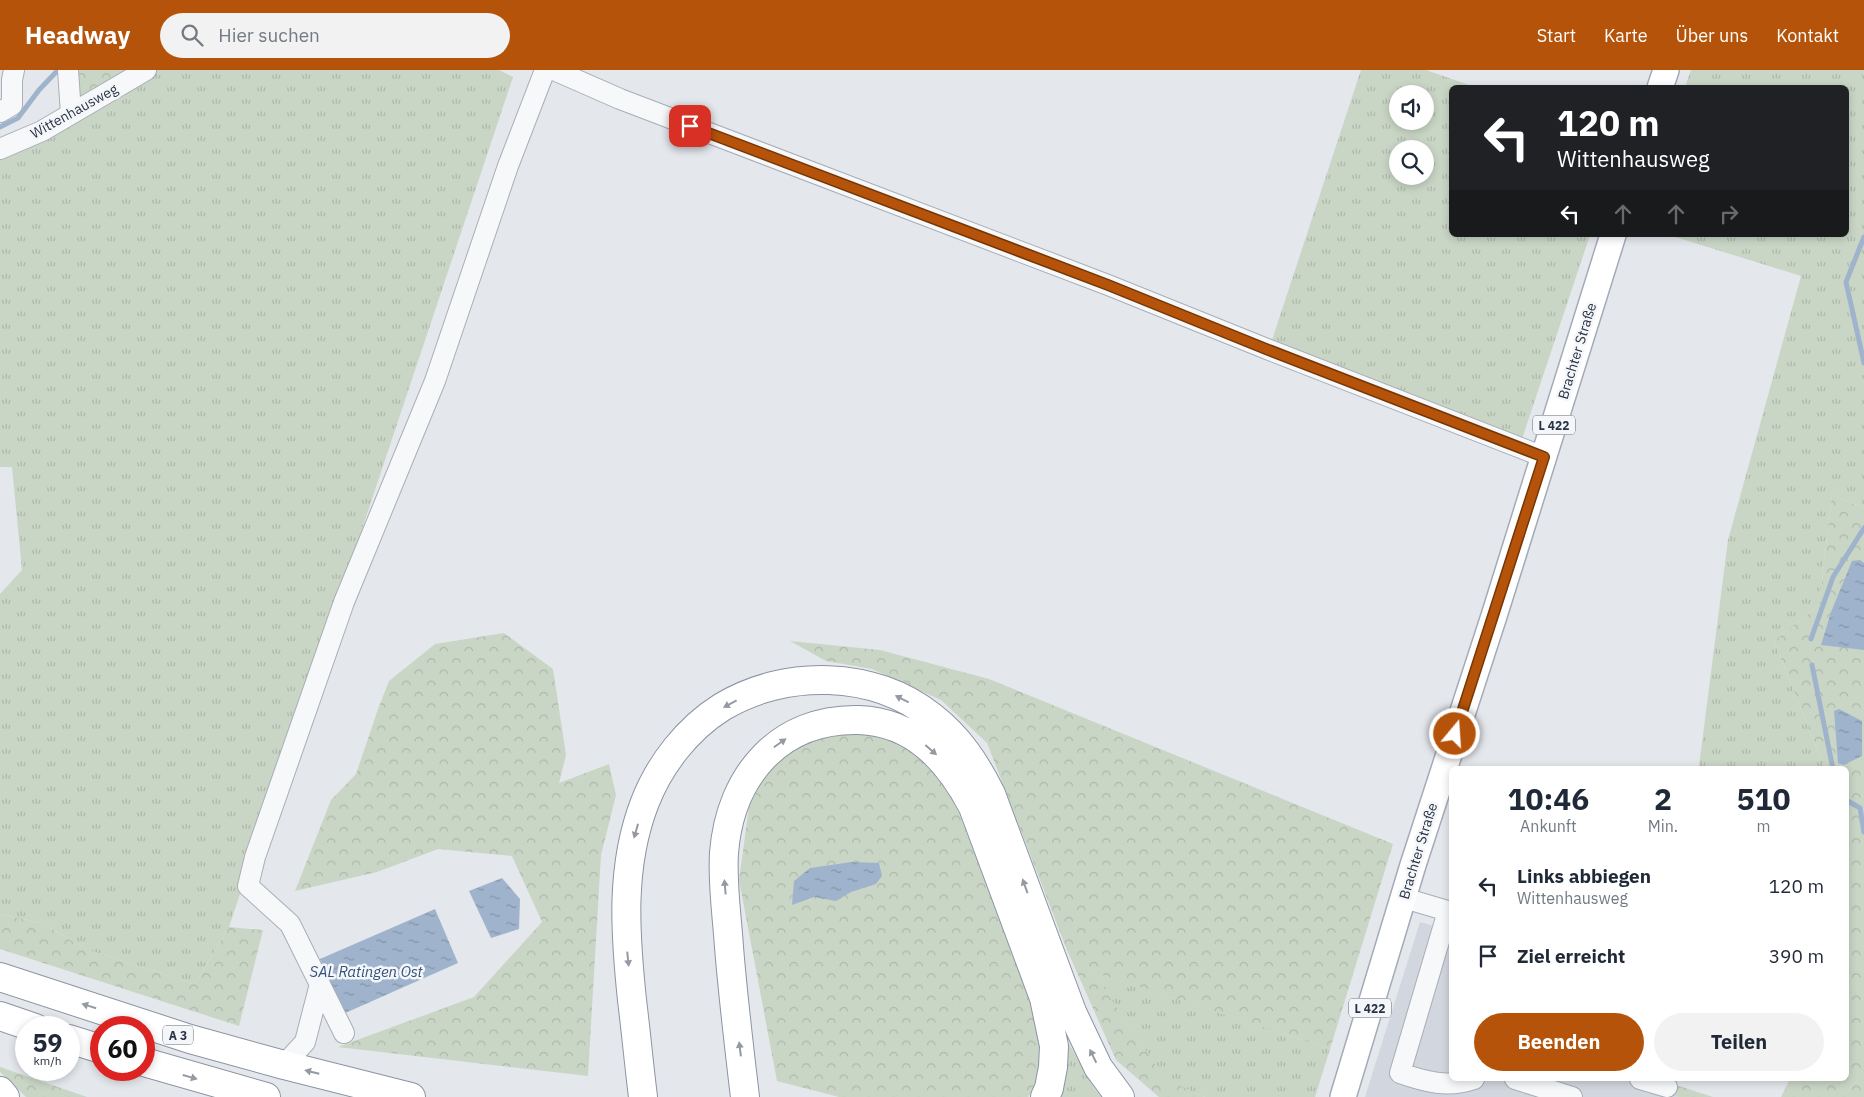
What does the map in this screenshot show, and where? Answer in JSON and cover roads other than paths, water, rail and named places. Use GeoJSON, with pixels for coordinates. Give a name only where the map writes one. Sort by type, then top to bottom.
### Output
{"type":"FeatureCollection","features":[{"type":"Feature","properties":{"kind":"highway"},"geometry":{"type":"LineString","coordinates":[[642,1091],[627,951],[625,910],[631,849],[645,803],[655,781],[673,752],[705,720],[722,707],[738,699],[775,686],[821,680],[845,681],[867,685],[885,691],[915,706],[944,727],[977,766],[991,794],[1072,1012],[1098,1068],[1120,1097]]}},
{"type":"Feature","properties":{"kind":"highway"},"geometry":{"type":"LineString","coordinates":[[745,1097],[723,872],[727,830],[734,804],[742,785],[753,768],[780,742],[816,725],[849,720],[877,722],[909,734],[942,760],[963,788],[976,816],[1044,998],[1054,1046],[1053,1067],[1045,1097]]}},
{"type":"Feature","properties":{"kind":"highway","name":"A 3"},"geometry":{"type":"LineString","coordinates":[[0,977],[190,1039],[411,1097]]}},
{"type":"Feature","properties":{"kind":"highway"},"geometry":{"type":"LineString","coordinates":[[0,1016],[15,1021]]}},
{"type":"Feature","properties":{"kind":"highway"},"geometry":{"type":"LineString","coordinates":[[155,1065],[266,1097]]}},
{"type":"Feature","properties":{"kind":"highway"},"geometry":{"type":"LineString","coordinates":[[0,1091],[5,1097]]}},
{"type":"Feature","properties":{"kind":"main road"},"geometry":{"type":"LineString","coordinates":[[1661,85],[1666,70]]}},
{"type":"Feature","properties":{"kind":"main road","name":"Brachter Straße"},"geometry":{"type":"LineString","coordinates":[[1343,1097],[1613,237]]}},
{"type":"Feature","properties":{"kind":"street"},"geometry":{"type":"LineString","coordinates":[[0,112],[12,105],[14,70]]}},
{"type":"Feature","properties":{"kind":"street"},"geometry":{"type":"LineString","coordinates":[[68,70],[71,114]]}},
{"type":"Feature","properties":{"kind":"street","name":"Wittenhausweg"},"geometry":{"type":"LineString","coordinates":[[0,149],[42,130],[146,70]]}},
{"type":"Feature","properties":{"kind":"street"},"geometry":{"type":"LineString","coordinates":[[344,1033],[290,924],[248,886],[255,857],[344,602],[435,380],[508,166],[545,70]]}},
{"type":"Feature","properties":{"kind":"street"},"geometry":{"type":"LineString","coordinates":[[554,70],[620,99],[1099,282],[1544,457]]}},
{"type":"Feature","properties":{"kind":"street"},"geometry":{"type":"LineString","coordinates":[[1404,898],[1449,912]]}},
{"type":"Feature","properties":{"kind":"street"},"geometry":{"type":"LineString","coordinates":[[1449,915],[1400,1073],[1432,1083],[1466,1086]]}},
{"type":"Feature","properties":{"kind":"street"},"geometry":{"type":"LineString","coordinates":[[284,1065],[305,1042],[320,984]]}},
{"type":"Feature","properties":{"kind":"street"},"geometry":{"type":"LineString","coordinates":[[1520,1081],[1572,1097]]}},
{"type":"Feature","properties":{"kind":"street"},"geometry":{"type":"LineString","coordinates":[[1646,1081],[1666,1088]]}},
{"type":"Feature","properties":{"kind":"water"},"geometry":{"type":"Polygon","coordinates":[[[1860,560],[1864,563],[1864,650],[1821,645],[1831,612],[1852,561],[1860,560]]]}},
{"type":"Feature","properties":{"kind":"water"},"geometry":{"type":"Polygon","coordinates":[[[1839,709],[1862,721],[1862,756],[1844,765],[1838,763],[1834,711],[1839,709]]]}},
{"type":"Feature","properties":{"kind":"water"},"geometry":{"type":"Polygon","coordinates":[[[852,862],[879,863],[882,876],[876,884],[851,892],[836,901],[814,897],[792,905],[794,881],[810,868],[852,862]]]}},
{"type":"Feature","properties":{"kind":"water"},"geometry":{"type":"Polygon","coordinates":[[[502,878],[520,899],[519,929],[491,938],[469,891],[502,878]]]}},
{"type":"Feature","properties":{"kind":"water","name":"SAL Ratingen Ost"},"geometry":{"type":"Polygon","coordinates":[[[435,909],[458,963],[343,1014],[320,959],[435,909]]]}},
{"type":"Feature","properties":{"kind":"waterway"},"geometry":{"type":"LineString","coordinates":[[0,127],[18,118],[39,90],[58,70]]}},
{"type":"Feature","properties":{"kind":"waterway"},"geometry":{"type":"LineString","coordinates":[[1864,237],[1846,282],[1864,363]]}},
{"type":"Feature","properties":{"kind":"waterway"},"geometry":{"type":"LineString","coordinates":[[1811,639],[1833,577],[1864,528]]}},
{"type":"Feature","properties":{"kind":"waterway"},"geometry":{"type":"LineString","coordinates":[[1812,665],[1832,766]]}},
{"type":"Feature","properties":{"kind":"waterway"},"geometry":{"type":"LineString","coordinates":[[1849,802],[1860,808],[1864,832]]}}]}
